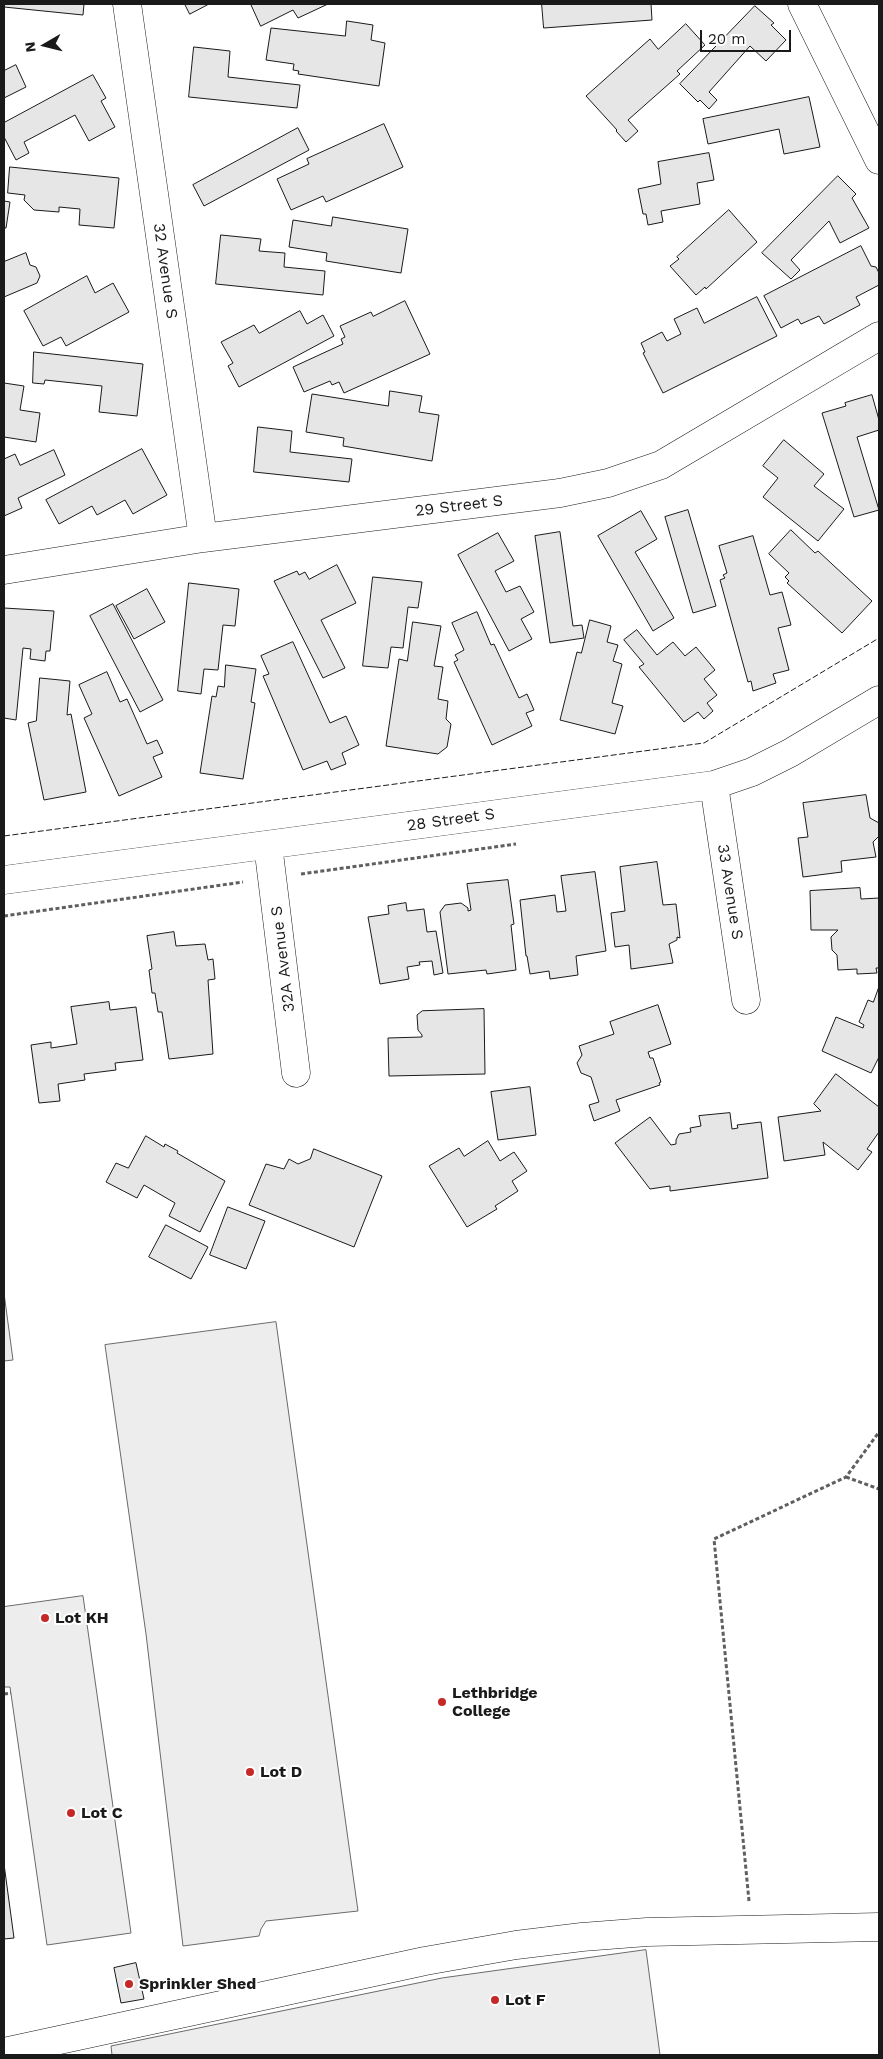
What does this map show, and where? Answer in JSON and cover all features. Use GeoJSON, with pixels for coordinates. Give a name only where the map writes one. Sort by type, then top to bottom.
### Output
{"type":"FeatureCollection","features":[{"type":"Feature","properties":{"kind":"street","name":"32 Avenue S"},"geometry":{"type":"LineString","coordinates":[[127,4],[203,538]]}},
{"type":"Feature","properties":{"kind":"street"},"geometry":{"type":"LineString","coordinates":[[802,4],[879,160]]}},
{"type":"Feature","properties":{"kind":"street","name":"29 Street S"},"geometry":{"type":"LineString","coordinates":[[4,570],[203,538],[560,493],[608,483],[661,465],[879,336]]}},
{"type":"Feature","properties":{"kind":"street","name":"28 Street S"},"geometry":{"type":"LineString","coordinates":[[4,880],[714,785],[752,772],[790,753],[879,700]]}},
{"type":"Feature","properties":{"kind":"street","name":"33 Avenue S"},"geometry":{"type":"LineString","coordinates":[[714,785],[746,1000]]}},
{"type":"Feature","properties":{"kind":"street","name":"32A Avenue S"},"geometry":{"type":"LineString","coordinates":[[268,845],[296,1073]]}},
{"type":"Feature","properties":{"kind":"street"},"geometry":{"type":"LineString","coordinates":[[4,2052],[425,1961],[498,1948],[637,1932],[879,1927]]}},
{"type":"Feature","properties":{"kind":"path"},"geometry":{"type":"LineString","coordinates":[[752,1929],[714,1539],[846,1477],[879,1432]]}},
{"type":"Feature","properties":{"kind":"path"},"geometry":{"type":"LineString","coordinates":[[846,1477],[879,1489]]}},
{"type":"Feature","properties":{"kind":"path"},"geometry":{"type":"LineString","coordinates":[[4,1694],[11,1693]]}},
{"type":"Feature","properties":{"kind":"shaded area"},"geometry":{"type":"Polygon","coordinates":[[[4,1293],[13,1360],[4,1361],[4,1293]]]}},
{"type":"Feature","properties":{"kind":"shaded area","name":"Lot D"},"geometry":{"type":"Polygon","coordinates":[[[276,1322],[358,1911],[266,1921],[259,1936],[183,1946],[146,1634],[105,1345],[276,1322]]]}},
{"type":"Feature","properties":{"kind":"shaded area","name":"Lot C"},"geometry":{"type":"Polygon","coordinates":[[[83,1596],[131,1933],[47,1945],[10,1687],[4,1687],[4,1607],[83,1596]]]}},
{"type":"Feature","properties":{"kind":"shaded area","name":"Lot F"},"geometry":{"type":"Polygon","coordinates":[[[646,1950],[660,2055],[112,2055],[111,2046],[442,1978],[646,1950]]]}},
{"type":"Feature","properties":{"kind":"building"},"geometry":{"type":"Polygon","coordinates":[[[4,4],[84,4],[83,15],[4,7],[4,4]]]}},
{"type":"Feature","properties":{"kind":"building"},"geometry":{"type":"Polygon","coordinates":[[[185,4],[209,4],[190,14],[185,4]]]}},
{"type":"Feature","properties":{"kind":"building"},"geometry":{"type":"Polygon","coordinates":[[[251,4],[328,4],[298,18],[293,10],[261,26],[251,4]]]}},
{"type":"Feature","properties":{"kind":"building"},"geometry":{"type":"Polygon","coordinates":[[[542,4],[651,4],[652,20],[544,28],[542,4]]]}},
{"type":"Feature","properties":{"kind":"building"},"geometry":{"type":"Polygon","coordinates":[[[755,6],[774,23],[771,25],[786,40],[766,61],[750,46],[709,92],[717,100],[709,109],[700,100],[698,102],[680,84],[755,6]]]}},
{"type":"Feature","properties":{"kind":"building"},"geometry":{"type":"Polygon","coordinates":[[[347,21],[373,25],[371,40],[385,43],[379,86],[298,74],[299,71],[293,70],[294,64],[266,60],[271,28],[345,36],[347,21]]]}},
{"type":"Feature","properties":{"kind":"building"},"geometry":{"type":"Polygon","coordinates":[[[686,24],[705,45],[677,71],[680,74],[628,120],[638,131],[626,142],[586,96],[650,39],[658,49],[686,24]]]}},
{"type":"Feature","properties":{"kind":"building"},"geometry":{"type":"Polygon","coordinates":[[[194,47],[230,51],[228,77],[300,85],[297,108],[189,97],[194,47]]]}},
{"type":"Feature","properties":{"kind":"building"},"geometry":{"type":"Polygon","coordinates":[[[16,65],[26,87],[4,98],[4,71],[16,65]]]}},
{"type":"Feature","properties":{"kind":"building"},"geometry":{"type":"Polygon","coordinates":[[[93,75],[106,98],[101,101],[115,127],[89,141],[75,115],[24,142],[29,153],[16,160],[4,137],[4,123],[93,75]]]}},
{"type":"Feature","properties":{"kind":"building"},"geometry":{"type":"Polygon","coordinates":[[[809,97],[820,147],[784,154],[779,129],[708,144],[703,119],[809,97]]]}},
{"type":"Feature","properties":{"kind":"building"},"geometry":{"type":"Polygon","coordinates":[[[384,124],[403,167],[326,202],[323,196],[291,210],[277,179],[309,164],[307,159],[384,124]]]}},
{"type":"Feature","properties":{"kind":"building"},"geometry":{"type":"Polygon","coordinates":[[[298,128],[309,150],[204,206],[193,185],[298,128]]]}},
{"type":"Feature","properties":{"kind":"building"},"geometry":{"type":"Polygon","coordinates":[[[709,153],[714,180],[697,183],[700,204],[661,211],[663,222],[648,225],[646,214],[643,214],[638,189],[661,184],[658,162],[709,153]]]}},
{"type":"Feature","properties":{"kind":"building"},"geometry":{"type":"Polygon","coordinates":[[[10,167],[119,178],[114,228],[79,225],[80,209],[59,207],[59,212],[34,210],[24,200],[25,195],[8,193],[10,167]]]}},
{"type":"Feature","properties":{"kind":"building"},"geometry":{"type":"Polygon","coordinates":[[[838,176],[856,194],[852,198],[869,228],[840,243],[829,221],[791,260],[800,270],[791,279],[762,253],[838,176]]]}},
{"type":"Feature","properties":{"kind":"building"},"geometry":{"type":"Polygon","coordinates":[[[4,201],[10,202],[6,228],[4,228],[4,201]]]}},
{"type":"Feature","properties":{"kind":"building"},"geometry":{"type":"Polygon","coordinates":[[[729,210],[757,242],[706,289],[705,287],[696,295],[670,266],[679,259],[677,257],[729,210]]]}},
{"type":"Feature","properties":{"kind":"building"},"geometry":{"type":"Polygon","coordinates":[[[333,217],[408,229],[401,273],[326,261],[327,253],[289,247],[293,220],[331,226],[333,217]]]}},
{"type":"Feature","properties":{"kind":"building"},"geometry":{"type":"Polygon","coordinates":[[[221,235],[261,239],[259,251],[285,253],[284,267],[325,271],[323,295],[216,284],[221,235]]]}},
{"type":"Feature","properties":{"kind":"building"},"geometry":{"type":"Polygon","coordinates":[[[861,246],[871,266],[876,267],[879,273],[879,285],[856,297],[860,305],[824,324],[819,316],[801,324],[798,319],[781,328],[764,296],[861,246]]]}},
{"type":"Feature","properties":{"kind":"building"},"geometry":{"type":"Polygon","coordinates":[[[26,253],[30,265],[36,267],[40,276],[37,283],[4,297],[4,262],[26,253]]]}},
{"type":"Feature","properties":{"kind":"building"},"geometry":{"type":"Polygon","coordinates":[[[87,276],[95,293],[113,283],[129,312],[66,346],[61,337],[43,346],[24,311],[87,276]]]}},
{"type":"Feature","properties":{"kind":"building"},"geometry":{"type":"Polygon","coordinates":[[[757,297],[777,336],[663,393],[643,353],[645,352],[641,343],[662,332],[667,341],[681,334],[674,319],[697,308],[704,323],[757,297]]]}},
{"type":"Feature","properties":{"kind":"building"},"geometry":{"type":"Polygon","coordinates":[[[405,301],[430,354],[344,393],[339,382],[332,385],[330,381],[304,392],[293,367],[343,344],[341,339],[345,337],[340,326],[371,312],[373,316],[405,301]]]}},
{"type":"Feature","properties":{"kind":"building"},"geometry":{"type":"Polygon","coordinates":[[[300,311],[307,324],[323,315],[334,336],[239,387],[228,366],[233,363],[221,342],[254,325],[259,333],[300,311]]]}},
{"type":"Feature","properties":{"kind":"building"},"geometry":{"type":"Polygon","coordinates":[[[34,352],[143,364],[137,416],[99,412],[102,386],[45,380],[44,384],[33,383],[34,352]]]}},
{"type":"Feature","properties":{"kind":"building"},"geometry":{"type":"Polygon","coordinates":[[[4,383],[24,386],[20,410],[40,413],[36,442],[4,437],[4,383]]]}},
{"type":"Feature","properties":{"kind":"building"},"geometry":{"type":"Polygon","coordinates":[[[390,391],[422,396],[419,412],[439,415],[432,461],[343,446],[344,438],[306,432],[312,394],[388,406],[390,391]]]}},
{"type":"Feature","properties":{"kind":"building"},"geometry":{"type":"Polygon","coordinates":[[[872,395],[879,420],[879,430],[857,437],[879,510],[854,517],[822,413],[846,406],[845,403],[872,395]]]}},
{"type":"Feature","properties":{"kind":"building"},"geometry":{"type":"Polygon","coordinates":[[[258,427],[292,431],[290,452],[352,459],[349,482],[254,472],[258,427]]]}},
{"type":"Feature","properties":{"kind":"building"},"geometry":{"type":"Polygon","coordinates":[[[784,440],[824,474],[814,486],[844,509],[818,541],[763,497],[778,478],[763,466],[784,440]]]}},
{"type":"Feature","properties":{"kind":"building"},"geometry":{"type":"Polygon","coordinates":[[[142,449],[167,495],[133,514],[125,500],[97,515],[92,506],[59,524],[46,500],[142,449]]]}},
{"type":"Feature","properties":{"kind":"building"},"geometry":{"type":"Polygon","coordinates":[[[54,450],[65,475],[18,498],[22,508],[4,516],[4,459],[15,454],[20,465],[54,450]]]}},
{"type":"Feature","properties":{"kind":"building"},"geometry":{"type":"Polygon","coordinates":[[[688,510],[716,606],[693,613],[665,517],[688,510]]]}},
{"type":"Feature","properties":{"kind":"building"},"geometry":{"type":"Polygon","coordinates":[[[641,511],[657,539],[635,552],[674,618],[653,631],[598,536],[641,511]]]}},
{"type":"Feature","properties":{"kind":"building"},"geometry":{"type":"Polygon","coordinates":[[[791,530],[815,553],[818,551],[872,601],[842,633],[787,583],[789,581],[785,577],[789,573],[769,554],[791,530]]]}},
{"type":"Feature","properties":{"kind":"building"},"geometry":{"type":"Polygon","coordinates":[[[560,532],[573,626],[582,625],[584,638],[550,643],[535,536],[560,532]]]}},
{"type":"Feature","properties":{"kind":"building"},"geometry":{"type":"Polygon","coordinates":[[[498,533],[514,561],[495,571],[506,592],[520,586],[534,612],[521,619],[532,639],[509,651],[458,555],[498,533]]]}},
{"type":"Feature","properties":{"kind":"building"},"geometry":{"type":"Polygon","coordinates":[[[753,536],[770,595],[782,592],[791,625],[778,628],[789,670],[773,674],[776,683],[753,691],[751,681],[748,682],[720,580],[725,578],[723,575],[727,573],[719,546],[753,536]]]}},
{"type":"Feature","properties":{"kind":"building"},"geometry":{"type":"Polygon","coordinates":[[[337,565],[356,603],[321,620],[345,668],[323,678],[274,581],[297,571],[299,575],[305,572],[309,579],[337,565]]]}},
{"type":"Feature","properties":{"kind":"building"},"geometry":{"type":"Polygon","coordinates":[[[373,577],[422,582],[418,608],[408,607],[403,648],[391,647],[388,668],[363,666],[373,577]]]}},
{"type":"Feature","properties":{"kind":"building"},"geometry":{"type":"Polygon","coordinates":[[[189,583],[239,589],[235,626],[223,625],[218,670],[204,669],[201,694],[178,691],[189,583]]]}},
{"type":"Feature","properties":{"kind":"building"},"geometry":{"type":"Polygon","coordinates":[[[147,589],[165,622],[134,639],[116,606],[147,589]]]}},
{"type":"Feature","properties":{"kind":"building"},"geometry":{"type":"Polygon","coordinates":[[[113,604],[163,700],[140,712],[90,616],[113,604]]]}},
{"type":"Feature","properties":{"kind":"building"},"geometry":{"type":"Polygon","coordinates":[[[4,608],[54,611],[50,651],[46,651],[45,661],[30,659],[31,649],[23,648],[16,720],[4,718],[4,608]]]}},
{"type":"Feature","properties":{"kind":"building"},"geometry":{"type":"Polygon","coordinates":[[[477,612],[491,645],[494,644],[519,698],[527,694],[534,710],[526,713],[532,726],[492,745],[454,662],[458,660],[455,655],[464,650],[452,623],[477,612]]]}},
{"type":"Feature","properties":{"kind":"building"},"geometry":{"type":"Polygon","coordinates":[[[590,620],[611,626],[607,642],[618,645],[613,661],[622,664],[612,703],[623,706],[615,734],[560,720],[577,652],[581,653],[590,620]]]}},
{"type":"Feature","properties":{"kind":"building"},"geometry":{"type":"Polygon","coordinates":[[[413,622],[441,626],[434,666],[443,667],[438,699],[448,701],[446,719],[451,724],[447,747],[438,754],[386,746],[399,659],[407,661],[413,622]]]}},
{"type":"Feature","properties":{"kind":"building"},"geometry":{"type":"Polygon","coordinates":[[[637,630],[657,655],[673,642],[685,656],[696,647],[715,670],[704,679],[717,695],[707,703],[713,711],[704,719],[698,712],[684,722],[639,667],[644,664],[624,640],[637,630]]]}},
{"type":"Feature","properties":{"kind":"building"},"geometry":{"type":"Polygon","coordinates":[[[293,642],[330,723],[346,716],[359,745],[342,753],[346,764],[331,770],[327,761],[303,770],[263,676],[269,674],[261,656],[293,642]]]}},
{"type":"Feature","properties":{"kind":"building"},"geometry":{"type":"Polygon","coordinates":[[[226,665],[256,669],[251,702],[255,703],[243,779],[200,773],[212,696],[216,697],[218,686],[224,687],[226,665]]]}},
{"type":"Feature","properties":{"kind":"building"},"geometry":{"type":"Polygon","coordinates":[[[107,672],[120,702],[127,699],[147,744],[157,740],[163,753],[153,757],[162,777],[119,796],[84,718],[92,714],[79,685],[107,672]]]}},
{"type":"Feature","properties":{"kind":"building"},"geometry":{"type":"Polygon","coordinates":[[[40,678],[70,681],[67,715],[71,714],[86,792],[44,800],[28,723],[36,721],[40,678]]]}},
{"type":"Feature","properties":{"kind":"building"},"geometry":{"type":"Polygon","coordinates":[[[866,795],[870,818],[879,823],[879,836],[873,842],[876,857],[841,861],[842,872],[803,877],[798,838],[808,837],[803,803],[866,795]]]}},
{"type":"Feature","properties":{"kind":"building"},"geometry":{"type":"Polygon","coordinates":[[[657,862],[663,905],[676,904],[680,938],[677,937],[677,940],[669,944],[673,963],[631,969],[629,945],[615,947],[611,913],[625,911],[620,867],[657,862]]]}},
{"type":"Feature","properties":{"kind":"building"},"geometry":{"type":"Polygon","coordinates":[[[595,872],[606,951],[576,956],[578,975],[550,979],[549,971],[530,974],[526,956],[520,900],[555,895],[557,912],[566,911],[561,876],[595,872]]]}},
{"type":"Feature","properties":{"kind":"building"},"geometry":{"type":"Polygon","coordinates":[[[508,880],[514,924],[511,925],[516,970],[487,974],[486,970],[448,974],[440,912],[445,905],[461,903],[468,908],[468,911],[471,910],[467,884],[508,880]]]}},
{"type":"Feature","properties":{"kind":"building"},"geometry":{"type":"Polygon","coordinates":[[[860,888],[861,899],[879,898],[879,968],[876,968],[877,973],[857,974],[857,969],[838,970],[837,955],[832,950],[831,937],[838,930],[811,930],[810,891],[860,888]]]}},
{"type":"Feature","properties":{"kind":"building"},"geometry":{"type":"Polygon","coordinates":[[[406,903],[407,911],[424,909],[427,932],[436,931],[443,973],[434,975],[432,961],[419,962],[420,965],[407,967],[409,979],[380,984],[368,917],[389,914],[388,906],[406,903]]]}},
{"type":"Feature","properties":{"kind":"building"},"geometry":{"type":"Polygon","coordinates":[[[174,932],[176,946],[205,944],[208,960],[213,959],[215,979],[208,980],[213,1054],[169,1059],[162,1012],[158,1012],[155,993],[152,993],[149,970],[152,969],[147,936],[174,932]]]}},
{"type":"Feature","properties":{"kind":"building"},"geometry":{"type":"Polygon","coordinates":[[[879,987],[879,1057],[871,1073],[822,1051],[836,1017],[863,1028],[864,1025],[859,1022],[868,1000],[873,1002],[879,987]]]}},
{"type":"Feature","properties":{"kind":"building"},"geometry":{"type":"Polygon","coordinates":[[[109,1002],[110,1010],[136,1007],[143,1060],[115,1063],[116,1070],[84,1074],[85,1080],[58,1084],[60,1101],[39,1103],[31,1045],[51,1042],[51,1048],[77,1044],[71,1007],[109,1002]]]}},
{"type":"Feature","properties":{"kind":"building"},"geometry":{"type":"Polygon","coordinates":[[[658,1005],[671,1044],[648,1052],[650,1058],[653,1058],[661,1082],[659,1083],[660,1085],[616,1100],[620,1111],[594,1121],[589,1105],[599,1102],[591,1077],[581,1073],[577,1063],[582,1055],[579,1046],[614,1034],[610,1022],[658,1005]]]}},
{"type":"Feature","properties":{"kind":"building"},"geometry":{"type":"Polygon","coordinates":[[[484,1009],[485,1074],[389,1076],[388,1038],[422,1037],[418,1030],[417,1015],[422,1011],[484,1009]]]}},
{"type":"Feature","properties":{"kind":"building"},"geometry":{"type":"Polygon","coordinates":[[[836,1074],[879,1107],[879,1132],[867,1149],[872,1152],[858,1170],[823,1142],[825,1155],[784,1161],[778,1117],[821,1111],[814,1104],[836,1074]]]}},
{"type":"Feature","properties":{"kind":"building"},"geometry":{"type":"Polygon","coordinates":[[[530,1087],[536,1135],[498,1140],[491,1092],[530,1087]]]}},
{"type":"Feature","properties":{"kind":"building"},"geometry":{"type":"Polygon","coordinates":[[[730,1113],[732,1129],[738,1128],[737,1125],[761,1122],[768,1178],[670,1191],[670,1186],[650,1189],[615,1143],[650,1117],[671,1145],[676,1144],[679,1134],[691,1132],[690,1128],[701,1126],[699,1116],[730,1113]]]}},
{"type":"Feature","properties":{"kind":"building"},"geometry":{"type":"Polygon","coordinates":[[[146,1136],[164,1147],[165,1144],[178,1151],[177,1153],[225,1181],[200,1232],[169,1216],[175,1203],[144,1185],[137,1198],[106,1182],[116,1163],[128,1168],[146,1136]]]}},
{"type":"Feature","properties":{"kind":"building"},"geometry":{"type":"Polygon","coordinates":[[[488,1141],[500,1161],[514,1152],[527,1171],[512,1181],[518,1191],[495,1206],[497,1209],[467,1227],[429,1166],[459,1148],[464,1156],[488,1141]]]}},
{"type":"Feature","properties":{"kind":"building"},"geometry":{"type":"Polygon","coordinates":[[[314,1149],[382,1176],[354,1247],[249,1205],[266,1164],[284,1169],[289,1159],[298,1164],[310,1159],[314,1149]]]}},
{"type":"Feature","properties":{"kind":"building"},"geometry":{"type":"Polygon","coordinates":[[[228,1207],[265,1221],[246,1269],[210,1255],[228,1207]]]}},
{"type":"Feature","properties":{"kind":"building"},"geometry":{"type":"Polygon","coordinates":[[[166,1225],[208,1247],[191,1279],[149,1257],[166,1225]]]}},
{"type":"Feature","properties":{"kind":"building"},"geometry":{"type":"Polygon","coordinates":[[[4,1864],[14,1938],[4,1939],[4,1864]]]}},
{"type":"Feature","properties":{"kind":"building","name":"Sprinkler Shed"},"geometry":{"type":"Polygon","coordinates":[[[136,1963],[144,1999],[121,2003],[114,1968],[136,1963]]]}},
{"type":"Feature","properties":{"kind":"fence"},"geometry":{"type":"LineString","coordinates":[[4,836],[704,743],[879,638]]}},
{"type":"Feature","properties":{"kind":"place","name":"Lot KH"},"geometry":{"type":"Point","coordinates":[45,1618]}},
{"type":"Feature","properties":{"kind":"place","name":"Lethbridge College"},"geometry":{"type":"Point","coordinates":[442,1702]}},
{"type":"Feature","properties":{"kind":"place","name":"Lot D"},"geometry":{"type":"Point","coordinates":[250,1772]}},
{"type":"Feature","properties":{"kind":"place","name":"Lot C"},"geometry":{"type":"Point","coordinates":[71,1813]}},
{"type":"Feature","properties":{"kind":"place","name":"Sprinkler Shed"},"geometry":{"type":"Point","coordinates":[129,1984]}},
{"type":"Feature","properties":{"kind":"place","name":"Lot F"},"geometry":{"type":"Point","coordinates":[495,2000]}}]}
